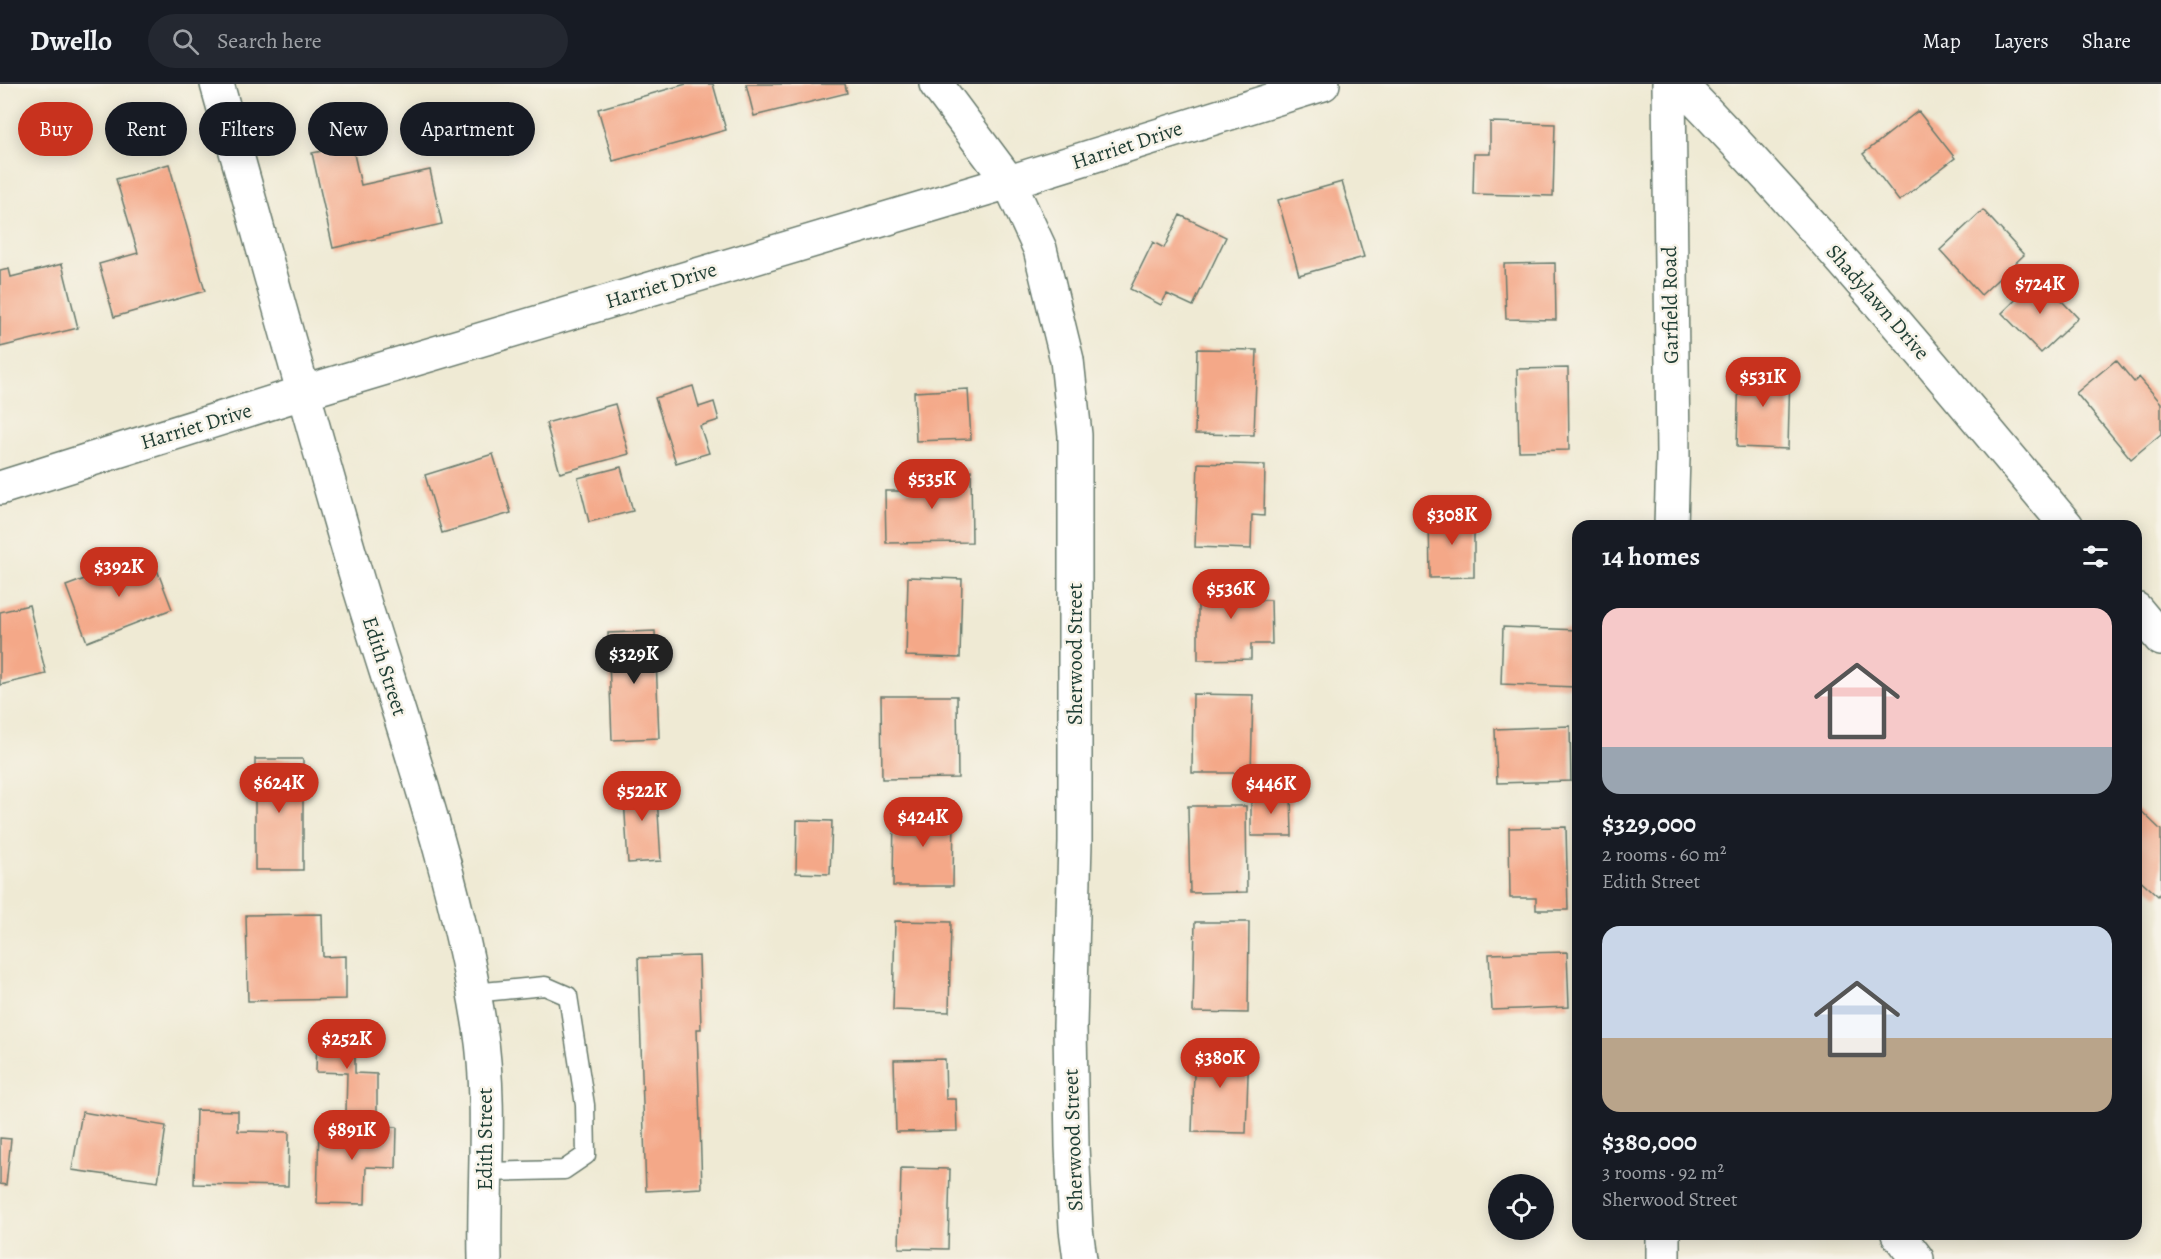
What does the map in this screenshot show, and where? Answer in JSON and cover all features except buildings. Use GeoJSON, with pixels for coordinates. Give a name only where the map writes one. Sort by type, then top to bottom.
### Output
{"type":"FeatureCollection","features":[{"type":"Feature","properties":{"kind":"street","name":"Edith Street"},"geometry":{"type":"LineString","coordinates":[[217,84],[358,582],[419,771],[463,938],[485,1074],[485,1259]]}},
{"type":"Feature","properties":{"kind":"street","name":"Sherwood Street"},"geometry":{"type":"LineString","coordinates":[[936,84],[1010,182],[1040,249],[1058,314],[1067,360],[1075,435],[1075,842],[1070,1026],[1072,1158],[1080,1259]]}},
{"type":"Feature","properties":{"kind":"street","name":"Harriet Drive"},"geometry":{"type":"LineString","coordinates":[[0,488],[305,392],[1010,182],[1323,84]]}},
{"type":"Feature","properties":{"kind":"street","name":"Garfield Road"},"geometry":{"type":"LineString","coordinates":[[1669,84],[1673,456],[1671,520]]}},
{"type":"Feature","properties":{"kind":"street","name":"Shadylawn Drive"},"geometry":{"type":"LineString","coordinates":[[1680,84],[1736,142],[1913,341],[2062,520]]}},
{"type":"Feature","properties":{"kind":"street"},"geometry":{"type":"LineString","coordinates":[[2142,616],[2161,639]]}},
{"type":"Feature","properties":{"kind":"street"},"geometry":{"type":"LineString","coordinates":[[1663,1240],[1663,1259]]}},
{"type":"Feature","properties":{"kind":"street"},"geometry":{"type":"LineString","coordinates":[[1903,1240],[1917,1259]]}},
{"type":"Feature","properties":{"kind":"lane"},"geometry":{"type":"LineString","coordinates":[[473,993],[545,986],[568,996],[585,1105],[585,1155],[564,1170],[485,1172]]}}]}
